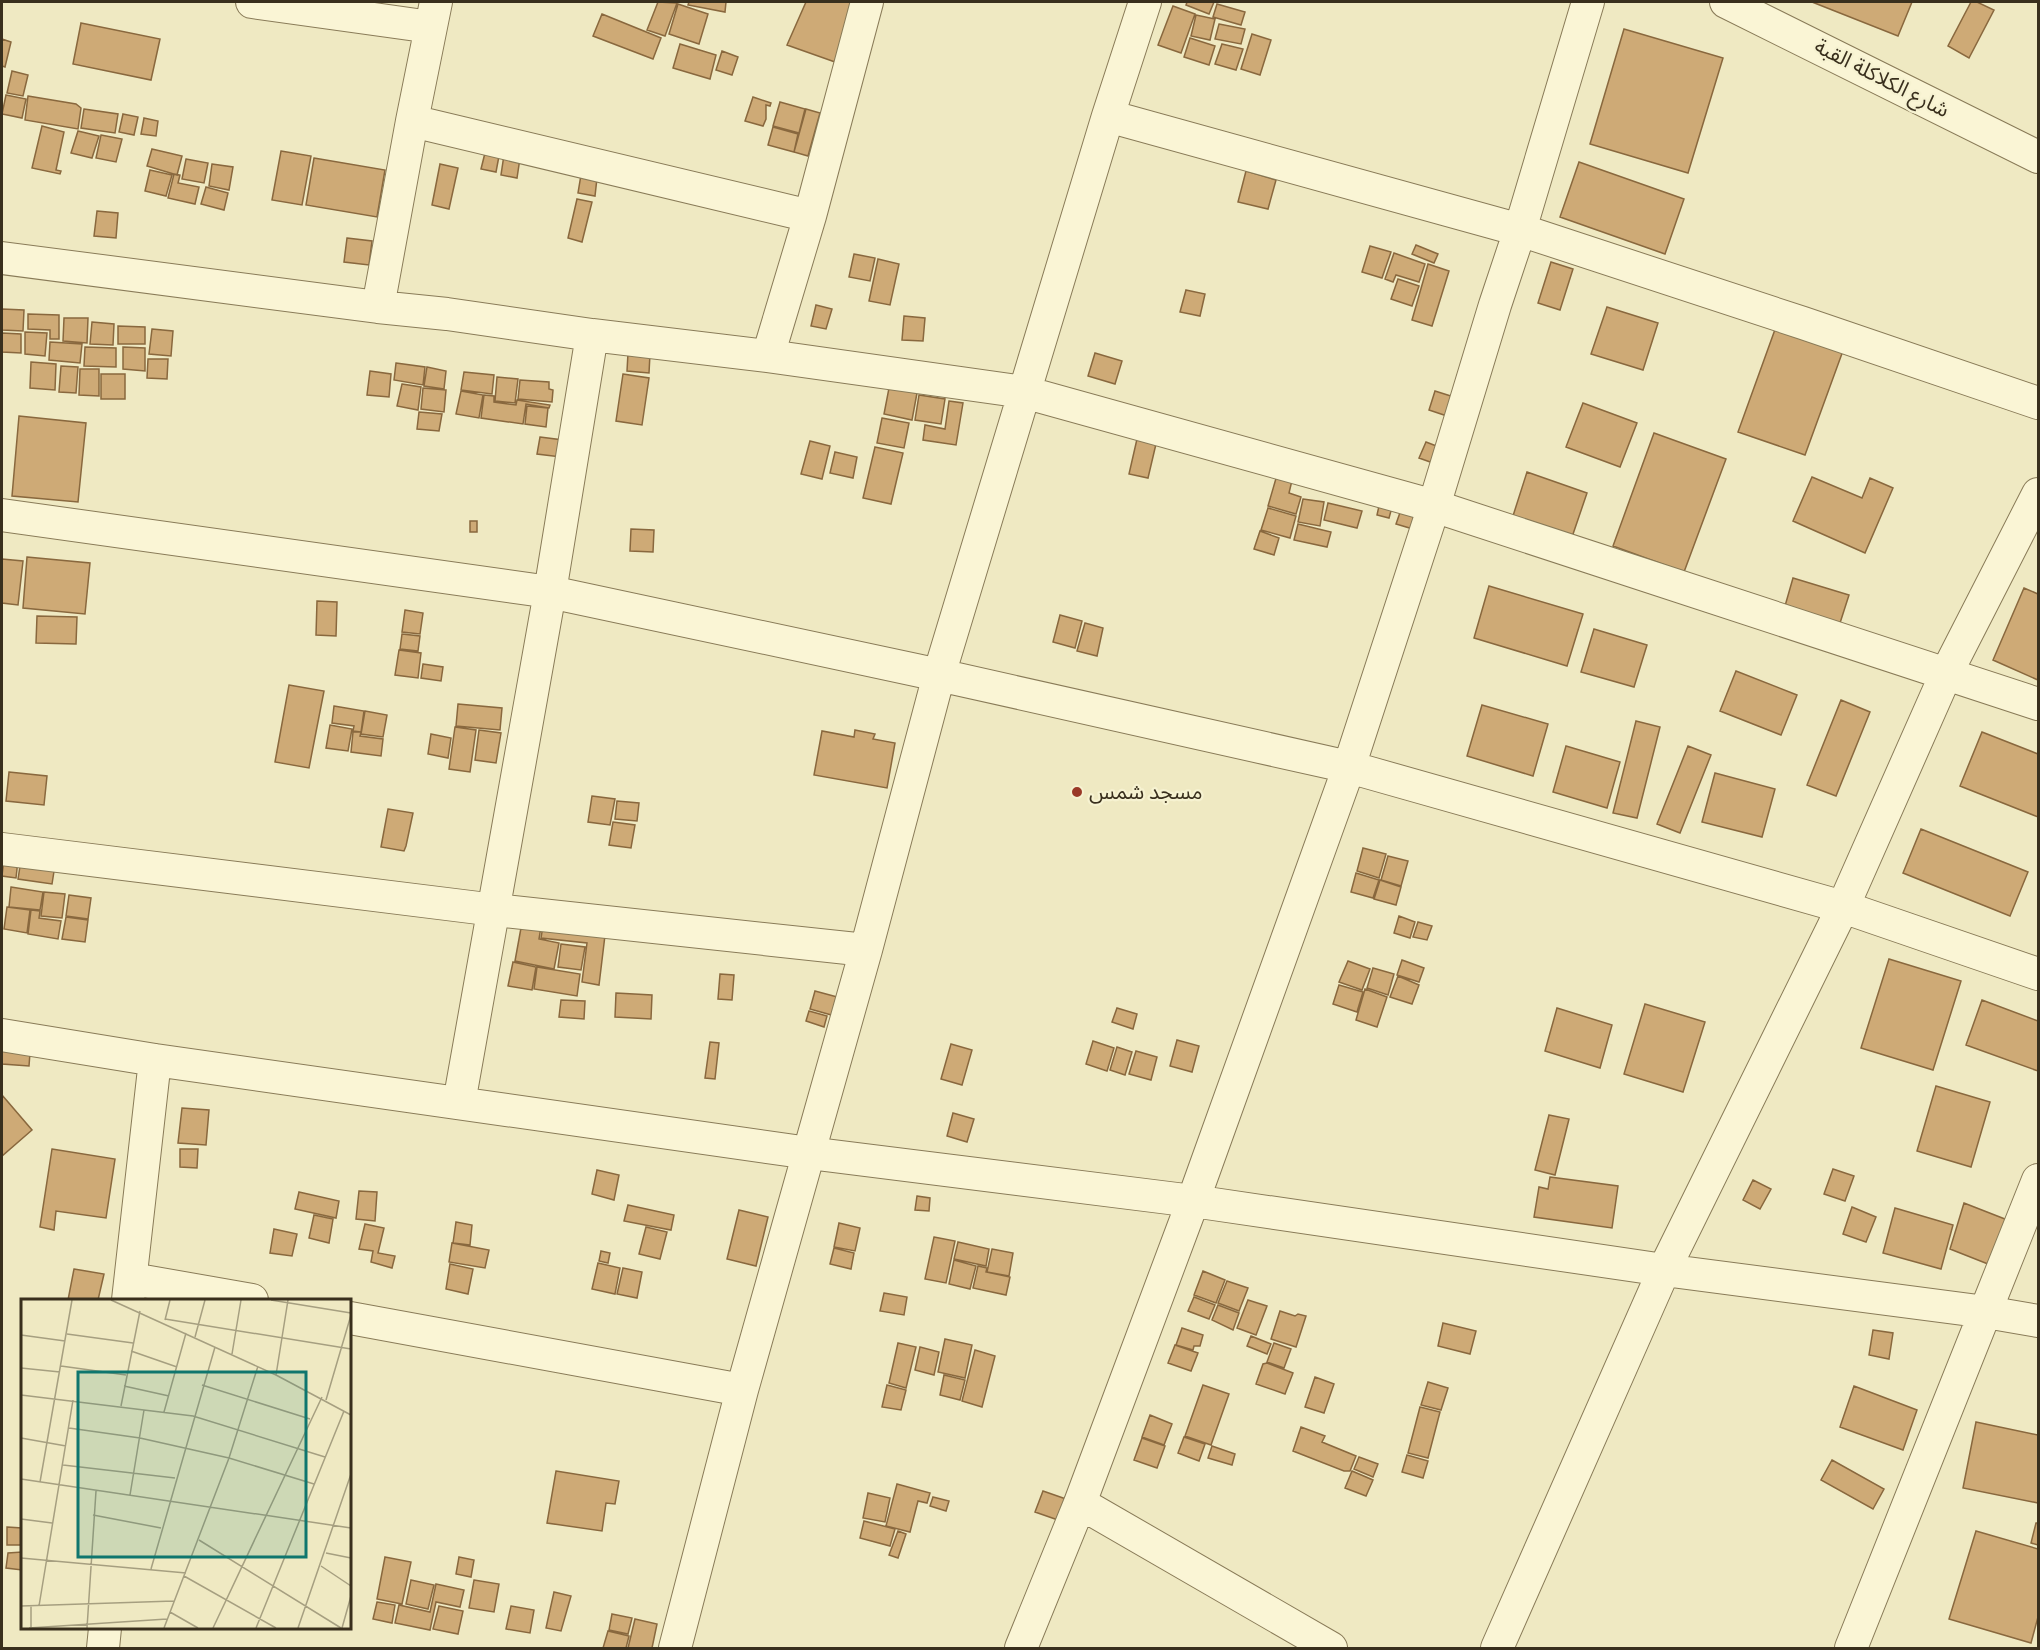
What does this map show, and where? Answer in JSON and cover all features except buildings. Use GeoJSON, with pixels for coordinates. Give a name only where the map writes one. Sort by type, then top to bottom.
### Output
{"type":"FeatureCollection","features":[{"type":"Feature","properties":{"kind":"street"},"geometry":{"type":"LineString","coordinates":[[252,2],[434,14],[378,307]]}},
{"type":"Feature","properties":{"kind":"street"},"geometry":{"type":"LineString","coordinates":[[768,356],[810,216],[867,2]]}},
{"type":"Feature","properties":{"kind":"street"},"geometry":{"type":"LineString","coordinates":[[675,1648],[742,1390],[866,950],[939,675],[1108,116],[1145,2]]}},
{"type":"Feature","properties":{"kind":"street"},"geometry":{"type":"LineString","coordinates":[[1021,1648],[1080,1503],[1349,768],[1434,506],[1588,2]]}},
{"type":"Feature","properties":{"kind":"street","name":"شارع الكلاكلة القبة"},"geometry":{"type":"LineString","coordinates":[[1726,2],[1773,12],[2038,157]]}},
{"type":"Feature","properties":{"kind":"street"},"geometry":{"type":"LineString","coordinates":[[1108,116],[1520,230],[2038,403]]}},
{"type":"Feature","properties":{"kind":"street"},"geometry":{"type":"LineString","coordinates":[[412,121],[810,216]]}},
{"type":"Feature","properties":{"kind":"street"},"geometry":{"type":"LineString","coordinates":[[2,258],[768,356],[1024,392],[1434,506],[2038,704]]}},
{"type":"Feature","properties":{"kind":"street"},"geometry":{"type":"LineString","coordinates":[[459,1103],[495,910],[592,335]]}},
{"type":"Feature","properties":{"kind":"street"},"geometry":{"type":"LineString","coordinates":[[1497,1648],[1664,1270],[1843,906],[1946,674],[2038,494]]}},
{"type":"Feature","properties":{"kind":"street"},"geometry":{"type":"LineString","coordinates":[[2,515],[550,592],[939,675],[1349,768],[1843,906],[2038,974]]}},
{"type":"Feature","properties":{"kind":"street"},"geometry":{"type":"LineString","coordinates":[[2,849],[495,910],[866,950]]}},
{"type":"Feature","properties":{"kind":"street"},"geometry":{"type":"LineString","coordinates":[[2,1035],[155,1060],[809,1153],[1192,1201],[1664,1270],[1986,1312],[2038,1321]]}},
{"type":"Feature","properties":{"kind":"street"},"geometry":{"type":"LineString","coordinates":[[155,1060],[130,1290],[240,1299]]}},
{"type":"Feature","properties":{"kind":"street"},"geometry":{"type":"LineString","coordinates":[[1851,1648],[2038,1180]]}},
{"type":"Feature","properties":{"kind":"street"},"geometry":{"type":"LineString","coordinates":[[351,1318],[742,1390]]}},
{"type":"Feature","properties":{"kind":"street"},"geometry":{"type":"LineString","coordinates":[[1080,1503],[1330,1648]]}},
{"type":"Feature","properties":{"kind":"street"},"geometry":{"type":"LineString","coordinates":[[104,1648],[105,1629]]}},
{"type":"Feature","properties":{"kind":"place","name":"مسجد شمس"},"geometry":{"type":"Point","coordinates":[1077,792]}}]}
